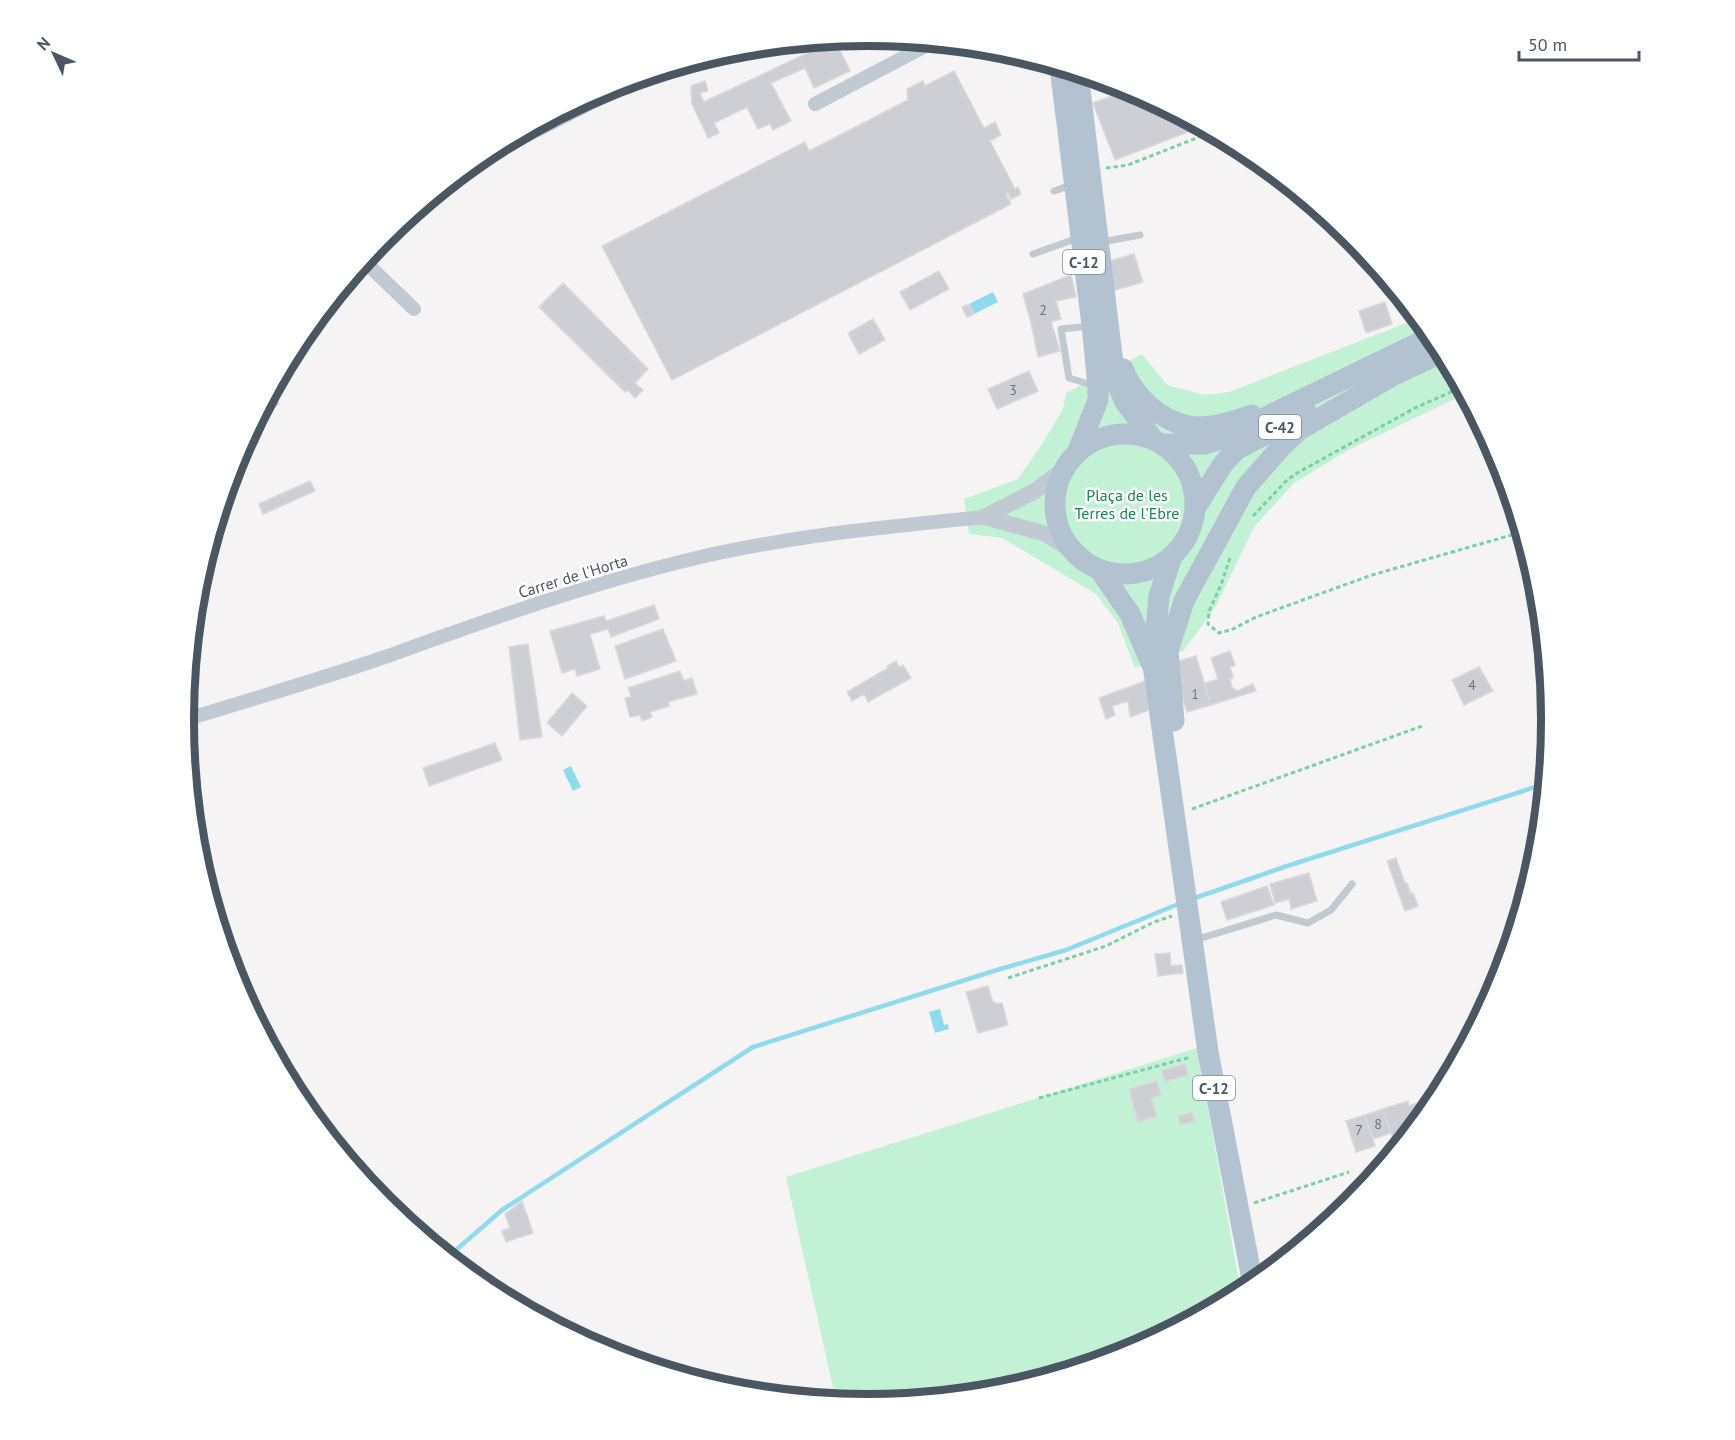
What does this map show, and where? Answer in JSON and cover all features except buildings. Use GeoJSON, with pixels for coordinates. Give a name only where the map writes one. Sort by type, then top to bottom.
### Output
{"type":"FeatureCollection","features":[{"type":"Feature","properties":{"kind":"main road","name":"C-12"},"geometry":{"type":"LineString","coordinates":[[1062,75],[1083,178]]}},
{"type":"Feature","properties":{"kind":"main road","name":"C-12"},"geometry":{"type":"LineString","coordinates":[[1078,80],[1083,178],[1100,318],[1117,384],[1125,402],[1158,441],[1181,461],[1188,471],[1194,488],[1196,507],[1189,534],[1172,556],[1152,569],[1137,573],[1122,574],[1099,569],[1086,562],[1074,552],[1062,536],[1055,507],[1057,488],[1098,400],[1100,318]]}},
{"type":"Feature","properties":{"kind":"main road"},"geometry":{"type":"LineString","coordinates":[[1100,318],[1124,372],[1140,397],[1155,410],[1175,421],[1195,426],[1232,421],[1254,414],[1274,413]]}},
{"type":"Feature","properties":{"kind":"main road","name":"C-42"},"geometry":{"type":"LineString","coordinates":[[1158,441],[1205,444],[1223,440],[1423,341]]}},
{"type":"Feature","properties":{"kind":"main road","name":"C-42"},"geometry":{"type":"LineString","coordinates":[[1196,507],[1223,464],[1236,450],[1309,412],[1434,356]]}},
{"type":"Feature","properties":{"kind":"main road"},"geometry":{"type":"LineString","coordinates":[[1173,805],[1179,753],[1168,651],[1188,591],[1246,487],[1281,446],[1299,430],[1389,378]]}},
{"type":"Feature","properties":{"kind":"main road"},"geometry":{"type":"LineString","coordinates":[[1070,461],[1093,441],[1112,435],[1132,434],[1158,441]]}},
{"type":"Feature","properties":{"kind":"main road","name":"C-12"},"geometry":{"type":"LineString","coordinates":[[1172,556],[1159,596],[1152,665],[1173,805],[1191,952],[1208,1052],[1207,1093],[1237,1208],[1251,1274]]}},
{"type":"Feature","properties":{"kind":"main road","name":"C-12"},"geometry":{"type":"LineString","coordinates":[[1099,569],[1114,588],[1130,615],[1152,665]]}},
{"type":"Feature","properties":{"kind":"street"},"geometry":{"type":"LineString","coordinates":[[815,104],[920,49]]}},
{"type":"Feature","properties":{"kind":"street"},"geometry":{"type":"LineString","coordinates":[[370,267],[414,309]]}},
{"type":"Feature","properties":{"kind":"street"},"geometry":{"type":"LineString","coordinates":[[984,517],[1035,491],[1070,461]]}},
{"type":"Feature","properties":{"kind":"street"},"geometry":{"type":"LineString","coordinates":[[984,517],[1046,534],[1074,552]]}},
{"type":"Feature","properties":{"kind":"street","name":"Carrer de l'Horta"},"geometry":{"type":"LineString","coordinates":[[194,717],[317,680],[574,592],[680,562],[788,540],[984,517]]}},
{"type":"Feature","properties":{"kind":"lane"},"geometry":{"type":"LineString","coordinates":[[529,138],[597,104]]}},
{"type":"Feature","properties":{"kind":"lane"},"geometry":{"type":"LineString","coordinates":[[1054,191],[1083,178]]}},
{"type":"Feature","properties":{"kind":"lane"},"geometry":{"type":"LineString","coordinates":[[1032,254],[1090,239],[1140,235]]}},
{"type":"Feature","properties":{"kind":"lane"},"geometry":{"type":"LineString","coordinates":[[1098,386],[1070,378],[1061,329],[1100,318]]}},
{"type":"Feature","properties":{"kind":"lane"},"geometry":{"type":"LineString","coordinates":[[1191,952],[1276,915],[1308,923],[1331,910],[1352,884]]}},
{"type":"Feature","properties":{"kind":"path"},"geometry":{"type":"LineString","coordinates":[[1083,178],[1128,165],[1202,136]]}},
{"type":"Feature","properties":{"kind":"path"},"geometry":{"type":"LineString","coordinates":[[1248,521],[1277,490],[1299,472],[1415,408],[1455,390]]}},
{"type":"Feature","properties":{"kind":"path"},"geometry":{"type":"LineString","coordinates":[[1232,553],[1209,611],[1208,624],[1219,633],[1233,629],[1256,617],[1372,575],[1514,534]]}},
{"type":"Feature","properties":{"kind":"path"},"geometry":{"type":"LineString","coordinates":[[1173,805],[1425,725]]}},
{"type":"Feature","properties":{"kind":"path"},"geometry":{"type":"LineString","coordinates":[[1008,978],[1106,946],[1154,922],[1186,901]]}},
{"type":"Feature","properties":{"kind":"path"},"geometry":{"type":"LineString","coordinates":[[1039,1098],[1208,1052]]}},
{"type":"Feature","properties":{"kind":"path"},"geometry":{"type":"LineString","coordinates":[[1237,1208],[1349,1172]]}},
{"type":"Feature","properties":{"kind":"green space","name":"Plaça de les Terres de l'Ebre"},"geometry":{"type":"Polygon","coordinates":[[[1410,322],[1459,397],[1350,449],[1294,483],[1254,527],[1215,608],[1183,651],[1135,668],[1118,623],[1096,594],[1002,538],[969,534],[964,499],[1018,479],[1063,409],[1066,393],[1142,354],[1167,385],[1205,395],[1229,392],[1410,322]]]}},
{"type":"Feature","properties":{"kind":"green space"},"geometry":{"type":"Polygon","coordinates":[[[1197,1048],[1239,1282],[1165,1324],[1084,1358],[1042,1371],[955,1388],[868,1394],[834,1392],[786,1177],[1197,1048]]]}},
{"type":"Feature","properties":{"kind":"water"},"geometry":{"type":"Polygon","coordinates":[[[993,292],[998,302],[974,314],[969,304],[993,292]]]}},
{"type":"Feature","properties":{"kind":"water"},"geometry":{"type":"Polygon","coordinates":[[[571,766],[581,787],[573,791],[563,770],[571,766]]]}},
{"type":"Feature","properties":{"kind":"water"},"geometry":{"type":"Polygon","coordinates":[[[940,1009],[944,1025],[948,1024],[949,1029],[935,1033],[929,1012],[940,1009]]]}},
{"type":"Feature","properties":{"kind":"waterway"},"geometry":{"type":"LineString","coordinates":[[1192,899],[1290,865],[1537,786]]}},
{"type":"Feature","properties":{"kind":"waterway"},"geometry":{"type":"LineString","coordinates":[[454,1252],[502,1210],[753,1047],[1066,950],[1181,903]]}}]}
